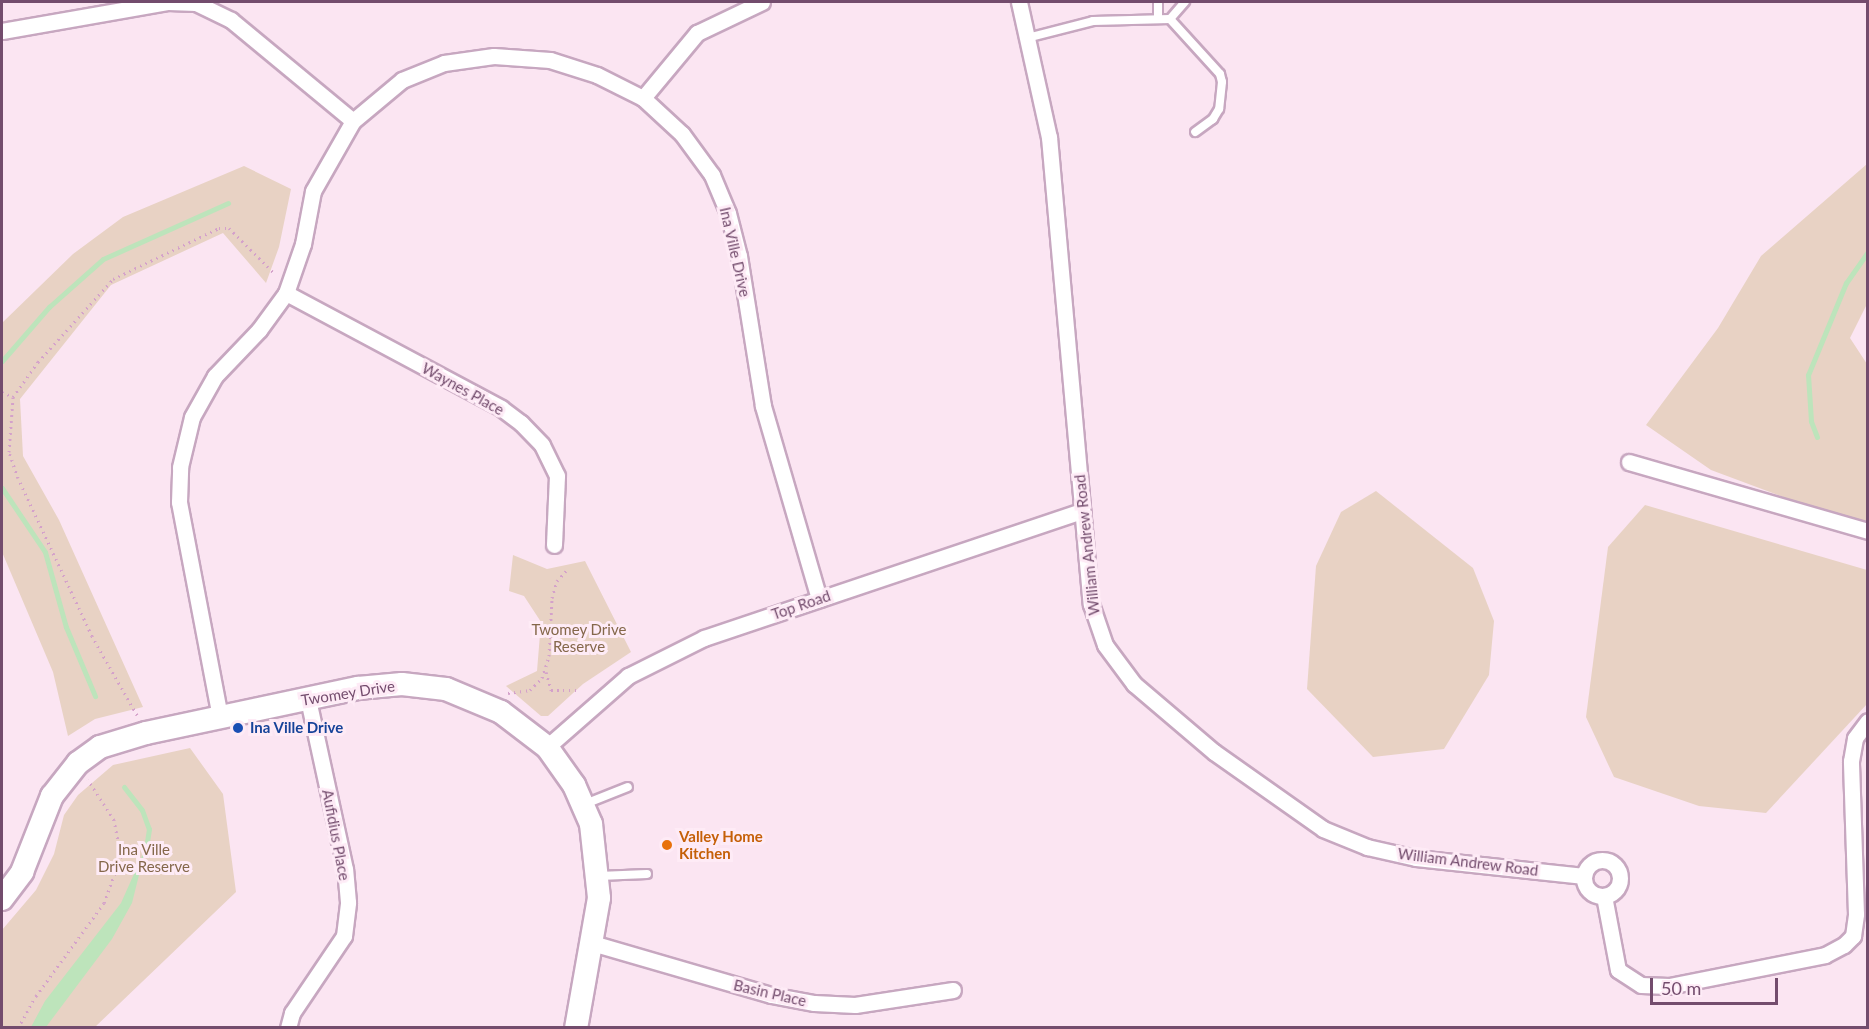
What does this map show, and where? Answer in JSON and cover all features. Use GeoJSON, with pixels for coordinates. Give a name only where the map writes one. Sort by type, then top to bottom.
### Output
{"type":"FeatureCollection","features":[{"type":"Feature","properties":{"kind":"street"},"geometry":{"type":"LineString","coordinates":[[2,31],[168,2],[196,3],[231,20],[353,122]]}},
{"type":"Feature","properties":{"kind":"street"},"geometry":{"type":"LineString","coordinates":[[643,98],[697,33],[762,2]]}},
{"type":"Feature","properties":{"kind":"street","name":"William Andrew Road"},"geometry":{"type":"LineString","coordinates":[[1019,2],[1049,137],[1091,604],[1105,645],[1134,684],[1256,783],[1323,828],[1367,847],[1416,858],[1584,876]]}},
{"type":"Feature","properties":{"kind":"street","name":"Ina Ville Drive"},"geometry":{"type":"LineString","coordinates":[[220,717],[179,502],[180,467],[192,417],[215,376],[259,330],[286,293],[303,244],[313,191],[353,122],[402,80],[444,63],[494,56],[550,60],[597,75],[643,98],[682,134],[712,175],[728,213],[763,406],[819,599]]}},
{"type":"Feature","properties":{"kind":"street","name":"Waynes Place"},"geometry":{"type":"LineString","coordinates":[[286,293],[501,408],[521,423],[542,445],[557,476],[554,545]]}},
{"type":"Feature","properties":{"kind":"street"},"geometry":{"type":"LineString","coordinates":[[1629,462],[1868,531]]}},
{"type":"Feature","properties":{"kind":"street","name":"Top Road"},"geometry":{"type":"LineString","coordinates":[[546,747],[592,703],[662,656],[704,638],[1082,511]]}},
{"type":"Feature","properties":{"kind":"street","name":"Twomey Drive"},"geometry":{"type":"LineString","coordinates":[[2,899],[22,872],[52,796],[78,764],[100,747],[121,739],[220,717],[383,685],[446,689],[501,712],[546,747],[584,805],[596,846],[599,876],[592,943],[576,1028]]}},
{"type":"Feature","properties":{"kind":"street","name":"Aufidius Place"},"geometry":{"type":"LineString","coordinates":[[288,1028],[292,1013],[344,936],[348,902],[345,869],[308,699]]}},
{"type":"Feature","properties":{"kind":"street"},"geometry":{"type":"LineString","coordinates":[[1604,896],[1618,970],[1641,985],[1669,986],[1825,955],[1844,945],[1853,936],[1856,914],[1851,761],[1855,738],[1868,721]]}},
{"type":"Feature","properties":{"kind":"street"},"geometry":{"type":"LineString","coordinates":[[1598,860],[1606,860],[1618,868],[1620,883],[1604,896],[1589,891],[1584,876],[1591,863],[1598,860]]}},
{"type":"Feature","properties":{"kind":"street","name":"Basin Place"},"geometry":{"type":"LineString","coordinates":[[592,943],[771,995],[814,1003],[855,1005],[953,990]]}},
{"type":"Feature","properties":{"kind":"lane"},"geometry":{"type":"LineString","coordinates":[[1158,2],[1158,19]]}},
{"type":"Feature","properties":{"kind":"lane"},"geometry":{"type":"LineString","coordinates":[[1170,19],[1185,2]]}},
{"type":"Feature","properties":{"kind":"lane"},"geometry":{"type":"LineString","coordinates":[[1027,38],[1093,21],[1170,19],[1220,74],[1222,82],[1213,119],[1195,132]]}},
{"type":"Feature","properties":{"kind":"lane"},"geometry":{"type":"LineString","coordinates":[[584,805],[628,787]]}},
{"type":"Feature","properties":{"kind":"lane"},"geometry":{"type":"LineString","coordinates":[[599,876],[646,874]]}},
{"type":"Feature","properties":{"kind":"path"},"geometry":{"type":"LineString","coordinates":[[137,717],[92,636],[18,478],[9,452],[13,397],[38,362],[113,279],[219,228],[229,228],[274,273]]}},
{"type":"Feature","properties":{"kind":"path"},"geometry":{"type":"LineString","coordinates":[[2,392],[13,397]]}},
{"type":"Feature","properties":{"kind":"path"},"geometry":{"type":"LineString","coordinates":[[567,570],[557,581],[552,598],[546,670],[551,690],[580,690]]}},
{"type":"Feature","properties":{"kind":"path"},"geometry":{"type":"LineString","coordinates":[[508,693],[530,690],[538,685],[546,670]]}},
{"type":"Feature","properties":{"kind":"path"},"geometry":{"type":"LineString","coordinates":[[18,1028],[36,996],[104,903],[121,856],[114,820],[88,780]]}},
{"type":"Feature","properties":{"kind":"green space"},"geometry":{"type":"Polygon","coordinates":[[[1867,164],[1867,304],[1850,338],[1867,364],[1867,528],[1711,470],[1646,425],[1718,328],[1761,256],[1867,164]]]}},
{"type":"Feature","properties":{"kind":"green space"},"geometry":{"type":"Polygon","coordinates":[[[244,166],[291,189],[279,247],[266,283],[223,233],[111,285],[20,399],[23,456],[59,520],[143,707],[95,719],[68,736],[53,672],[2,552],[2,323],[73,254],[123,217],[244,166]]]}},
{"type":"Feature","properties":{"kind":"green space"},"geometry":{"type":"Polygon","coordinates":[[[1376,491],[1473,568],[1494,621],[1489,675],[1444,749],[1373,757],[1307,689],[1316,566],[1341,512],[1376,491]]]}},
{"type":"Feature","properties":{"kind":"green space"},"geometry":{"type":"Polygon","coordinates":[[[1645,505],[1867,570],[1867,704],[1766,813],[1699,806],[1614,777],[1586,717],[1608,547],[1645,505]]]}},
{"type":"Feature","properties":{"kind":"green space","name":"Twomey Drive Reserve"},"geometry":{"type":"Polygon","coordinates":[[[513,555],[547,569],[585,561],[631,652],[583,684],[548,716],[541,716],[506,686],[537,671],[541,622],[524,596],[509,591],[513,555]]]}},
{"type":"Feature","properties":{"kind":"green space","name":"Ina Ville Drive Reserve"},"geometry":{"type":"Polygon","coordinates":[[[190,748],[223,794],[236,892],[95,1027],[2,1028],[2,930],[36,890],[54,854],[64,815],[78,795],[113,765],[190,748]]]}},
{"type":"Feature","properties":{"kind":"shaded area"},"geometry":{"type":"Polygon","coordinates":[[[146,847],[132,903],[112,939],[46,1027],[31,1027],[45,1001],[121,903],[146,847]]]}},
{"type":"Feature","properties":{"kind":"waterway"},"geometry":{"type":"LineString","coordinates":[[2,361],[49,307],[103,259],[228,203]]}},
{"type":"Feature","properties":{"kind":"waterway"},"geometry":{"type":"LineString","coordinates":[[1817,437],[1811,421],[1808,375],[1846,283],[1868,251]]}},
{"type":"Feature","properties":{"kind":"waterway"},"geometry":{"type":"LineString","coordinates":[[2,488],[45,552],[66,627],[95,696]]}},
{"type":"Feature","properties":{"kind":"waterway"},"geometry":{"type":"LineString","coordinates":[[124,787],[142,810],[149,829],[146,847]]}},
{"type":"Feature","properties":{"kind":"place","name":"Ina Ville Drive"},"geometry":{"type":"Point","coordinates":[238,728]}},
{"type":"Feature","properties":{"kind":"place","name":"Valley Home Kitchen"},"geometry":{"type":"Point","coordinates":[667,845]}}]}
